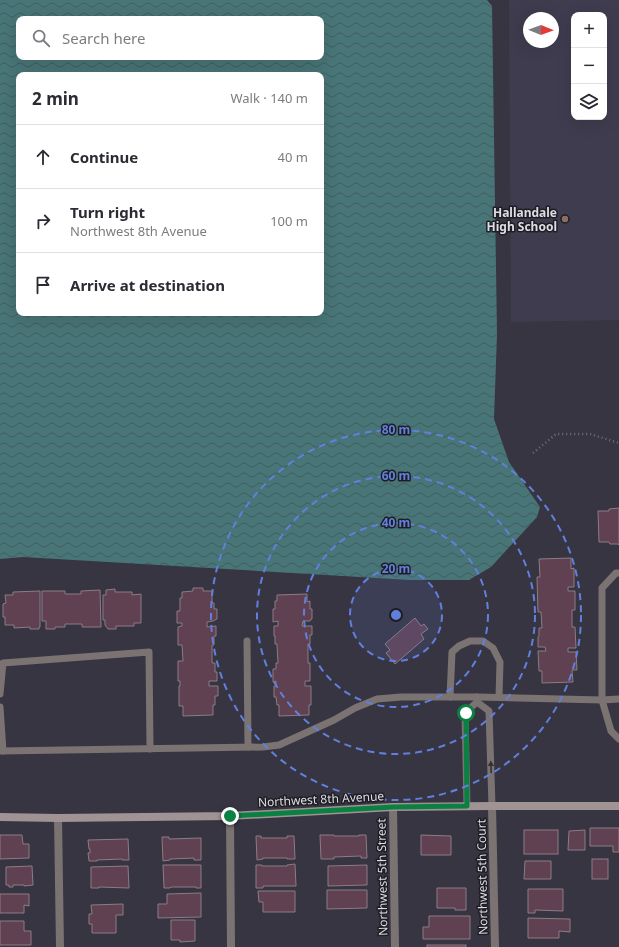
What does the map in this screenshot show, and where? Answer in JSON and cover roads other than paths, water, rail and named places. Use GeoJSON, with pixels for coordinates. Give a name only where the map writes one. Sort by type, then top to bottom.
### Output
{"type":"FeatureCollection","features":[{"type":"Feature","properties":{"kind":"street","name":"Northwest 5th Court"},"geometry":{"type":"LineString","coordinates":[[492,806],[495,947]]}},
{"type":"Feature","properties":{"kind":"street","name":"Northwest 8th Avenue"},"geometry":{"type":"LineString","coordinates":[[0,817],[58,818],[230,816],[393,807],[619,806]]}},
{"type":"Feature","properties":{"kind":"street","name":"Northwest 5th Street"},"geometry":{"type":"LineString","coordinates":[[393,807],[395,947]]}},
{"type":"Feature","properties":{"kind":"street"},"geometry":{"type":"LineString","coordinates":[[230,816],[231,947]]}},
{"type":"Feature","properties":{"kind":"street"},"geometry":{"type":"LineString","coordinates":[[58,818],[60,947]]}},
{"type":"Feature","properties":{"kind":"lane"},"geometry":{"type":"LineString","coordinates":[[619,573],[616,573],[602,588],[602,700],[611,731],[619,739]]}},
{"type":"Feature","properties":{"kind":"lane"},"geometry":{"type":"LineString","coordinates":[[247,641],[248,747]]}},
{"type":"Feature","properties":{"kind":"lane"},"geometry":{"type":"LineString","coordinates":[[450,696],[452,652],[459,646],[470,641],[483,641],[494,648],[500,662],[499,697]]}},
{"type":"Feature","properties":{"kind":"lane"},"geometry":{"type":"LineString","coordinates":[[0,694],[2,663],[149,652],[150,749]]}},
{"type":"Feature","properties":{"kind":"lane"},"geometry":{"type":"LineString","coordinates":[[0,707],[2,751],[263,747],[279,745],[334,720],[355,708],[377,699],[450,696],[477,699],[499,697],[602,700],[619,699]]}},
{"type":"Feature","properties":{"kind":"lane"},"geometry":{"type":"LineString","coordinates":[[477,699],[489,711],[492,806]]}},
{"type":"Feature","properties":{"kind":"lane"},"geometry":{"type":"LineString","coordinates":[[467,806],[466,713],[477,699]]}},
{"type":"Feature","properties":{"kind":"water"},"geometry":{"type":"Polygon","coordinates":[[[0,0],[487,0],[492,6],[497,334],[494,419],[509,462],[540,507],[537,517],[491,567],[469,580],[410,580],[23,557],[0,559],[0,0]]]}},
{"type":"Feature","properties":{"kind":"place","name":"Hallandale High School"},"geometry":{"type":"Point","coordinates":[565,219]}}]}
